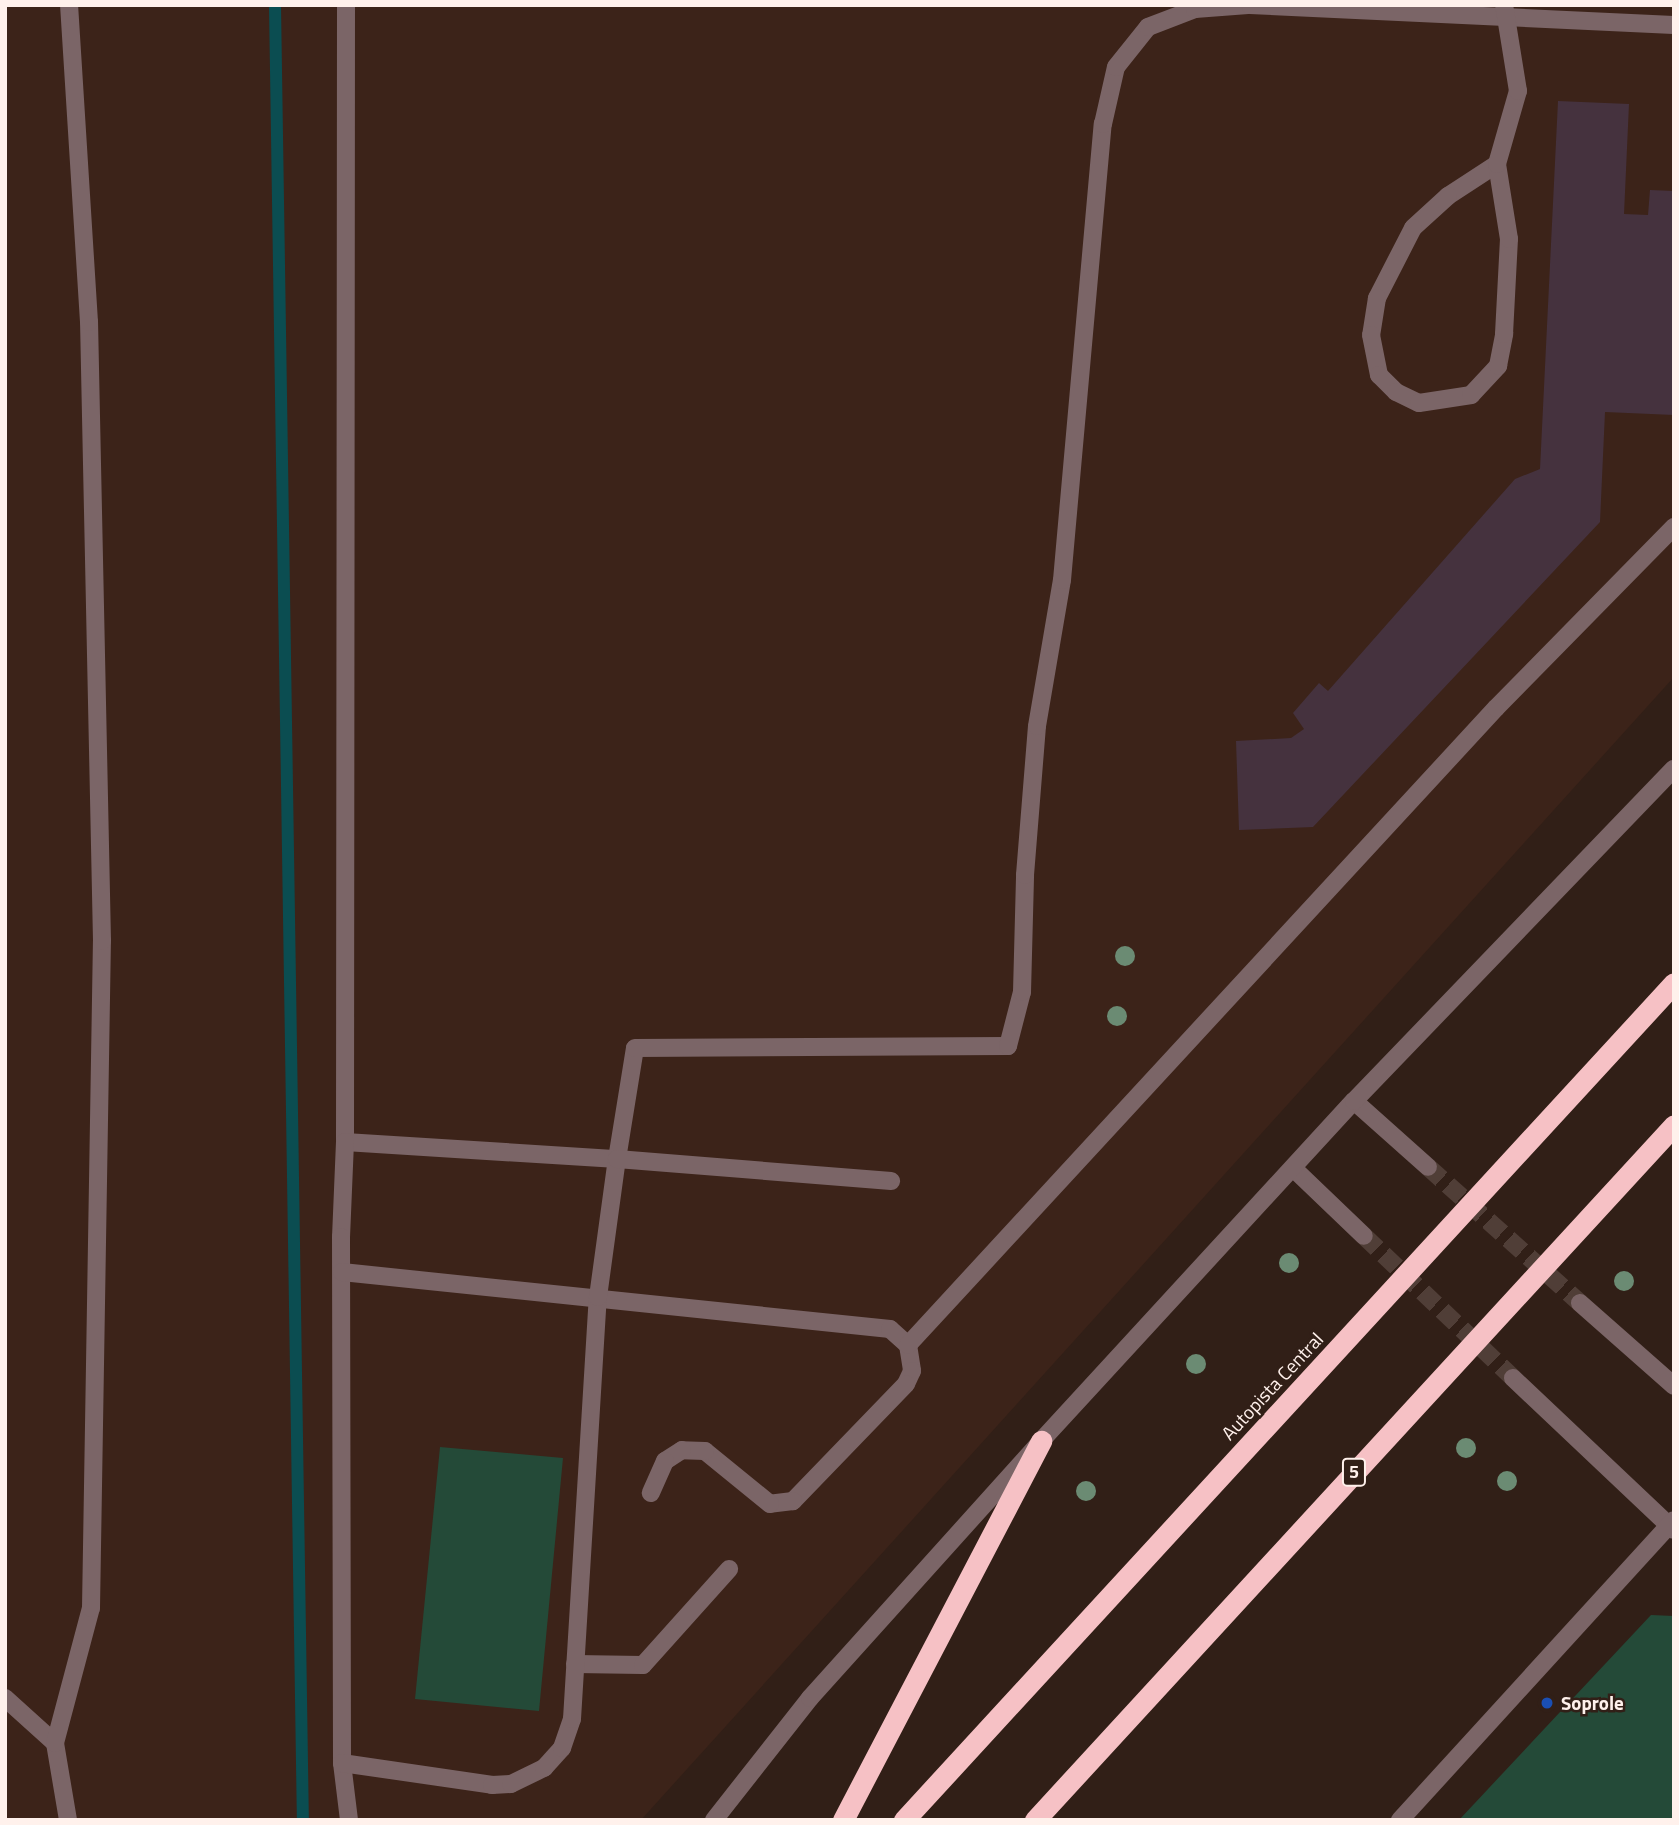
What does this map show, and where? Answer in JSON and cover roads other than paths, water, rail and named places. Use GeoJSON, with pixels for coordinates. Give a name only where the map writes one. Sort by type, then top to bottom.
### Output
{"type":"FeatureCollection","features":[{"type":"Feature","properties":{"kind":"highway","name":"Autopista Central"},"geometry":{"type":"LineString","coordinates":[[904,1820],[1674,983]]}},
{"type":"Feature","properties":{"kind":"highway","name":"5"},"geometry":{"type":"LineString","coordinates":[[1035,1820],[1674,1125]]}},
{"type":"Feature","properties":{"kind":"highway"},"geometry":{"type":"LineString","coordinates":[[843,1820],[1041,1441]]}},
{"type":"Feature","properties":{"kind":"street"},"geometry":{"type":"LineString","coordinates":[[68,1820],[55,1743],[91,1608],[102,941],[89,322],[69,5]]}},
{"type":"Feature","properties":{"kind":"street"},"geometry":{"type":"LineString","coordinates":[[346,5],[342,1763],[349,1820]]}},
{"type":"Feature","properties":{"kind":"street"},"geometry":{"type":"LineString","coordinates":[[342,1763],[473,1784],[520,1780],[544,1768],[562,1748],[572,1719],[598,1297],[635,1048],[1009,1046],[1022,992],[1025,875],[1037,726],[1062,580],[1103,124],[1116,67],[1148,27],[1195,9],[1249,5],[1503,11],[1674,25]]}},
{"type":"Feature","properties":{"kind":"street"},"geometry":{"type":"LineString","coordinates":[[1497,164],[1448,196],[1413,228],[1377,298],[1371,335],[1379,375],[1396,392],[1419,403],[1471,395],[1498,366],[1508,293],[1509,239],[1497,164],[1518,91],[1503,11]]}},
{"type":"Feature","properties":{"kind":"street"},"geometry":{"type":"LineString","coordinates":[[908,1345],[1496,708],[1674,527]]}},
{"type":"Feature","properties":{"kind":"street"},"geometry":{"type":"LineString","coordinates":[[714,1820],[810,1698],[1041,1441],[1354,1101],[1674,769]]}},
{"type":"Feature","properties":{"kind":"street"},"geometry":{"type":"LineString","coordinates":[[1354,1101],[1428,1167]]}},
{"type":"Feature","properties":{"kind":"street"},"geometry":{"type":"LineString","coordinates":[[345,1142],[617,1159],[891,1181]]}},
{"type":"Feature","properties":{"kind":"street"},"geometry":{"type":"LineString","coordinates":[[1293,1168],[1364,1236]]}},
{"type":"Feature","properties":{"kind":"street"},"geometry":{"type":"LineString","coordinates":[[342,1272],[891,1329],[908,1345],[912,1371],[906,1384],[793,1501],[770,1504],[705,1451],[682,1450],[665,1461],[651,1493]]}},
{"type":"Feature","properties":{"kind":"street"},"geometry":{"type":"LineString","coordinates":[[1580,1303],[1674,1386]]}},
{"type":"Feature","properties":{"kind":"street"},"geometry":{"type":"LineString","coordinates":[[1400,1820],[1672,1525],[1513,1378]]}},
{"type":"Feature","properties":{"kind":"street"},"geometry":{"type":"LineString","coordinates":[[575,1664],[643,1665],[729,1569]]}},
{"type":"Feature","properties":{"kind":"street"},"geometry":{"type":"LineString","coordinates":[[5,1698],[55,1743]]}},
{"type":"Feature","properties":{"kind":"waterway"},"geometry":{"type":"LineString","coordinates":[[275,5],[303,1820]]}},
{"type":"Feature","properties":{"kind":"tunnel"},"geometry":{"type":"LineString","coordinates":[[1428,1167],[1580,1303]]}},
{"type":"Feature","properties":{"kind":"tunnel"},"geometry":{"type":"LineString","coordinates":[[1364,1236],[1513,1378]]}},
{"type":"Feature","properties":{"kind":"place","name":"Soprole"},"geometry":{"type":"Point","coordinates":[1547,1703]}}]}
